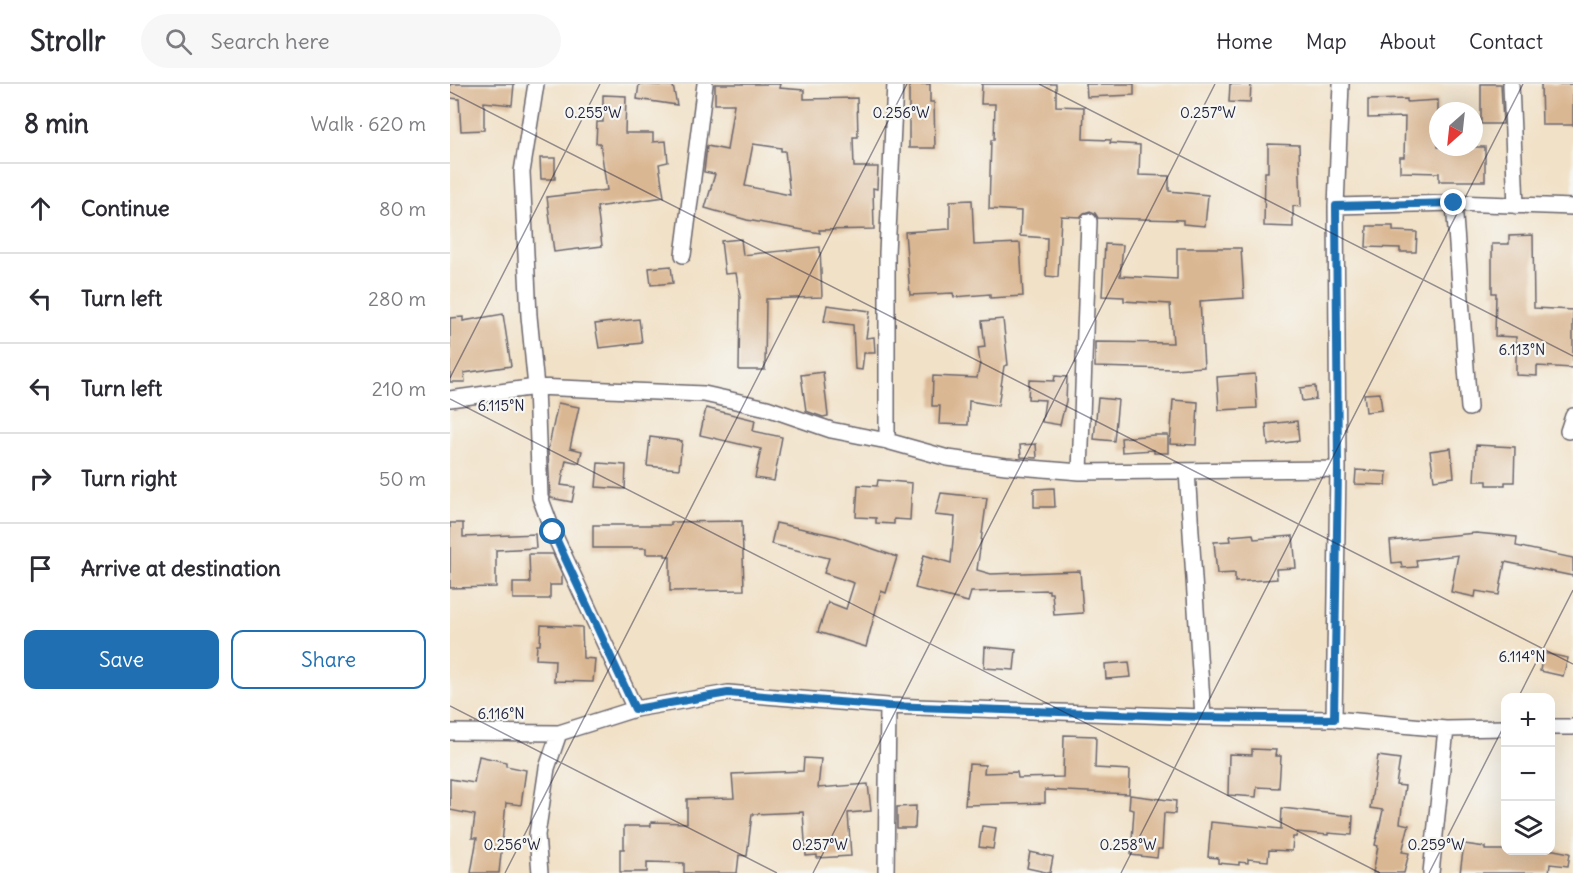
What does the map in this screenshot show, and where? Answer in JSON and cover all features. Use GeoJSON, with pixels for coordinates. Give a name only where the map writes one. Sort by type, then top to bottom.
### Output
{"type":"FeatureCollection","features":[{"type":"Feature","properties":{"kind":"street"},"geometry":{"type":"LineString","coordinates":[[536,84],[522,172],[529,316],[536,387],[540,497],[553,532],[635,709]]}},
{"type":"Feature","properties":{"kind":"street"},"geometry":{"type":"LineString","coordinates":[[683,255],[705,84]]}},
{"type":"Feature","properties":{"kind":"street"},"geometry":{"type":"LineString","coordinates":[[887,441],[887,253],[895,84]]}},
{"type":"Feature","properties":{"kind":"street"},"geometry":{"type":"LineString","coordinates":[[1334,719],[1338,469],[1336,206],[1341,84]]}},
{"type":"Feature","properties":{"kind":"street"},"geometry":{"type":"LineString","coordinates":[[1511,84],[1516,206]]}},
{"type":"Feature","properties":{"kind":"street"},"geometry":{"type":"LineString","coordinates":[[1336,206],[1454,203],[1573,207]]}},
{"type":"Feature","properties":{"kind":"street"},"geometry":{"type":"LineString","coordinates":[[1454,203],[1469,408]]}},
{"type":"Feature","properties":{"kind":"street"},"geometry":{"type":"LineString","coordinates":[[1080,472],[1089,221]]}},
{"type":"Feature","properties":{"kind":"street"},"geometry":{"type":"LineString","coordinates":[[450,399],[536,387],[704,394],[767,408],[831,430],[887,441],[948,458],[1006,466],[1080,472],[1338,469]]}},
{"type":"Feature","properties":{"kind":"street"},"geometry":{"type":"LineString","coordinates":[[1568,431],[1573,416]]}},
{"type":"Feature","properties":{"kind":"street"},"geometry":{"type":"LineString","coordinates":[[1187,471],[1203,717]]}},
{"type":"Feature","properties":{"kind":"street"},"geometry":{"type":"LineString","coordinates":[[450,732],[559,733],[635,709],[728,693],[888,706],[1203,717],[1334,719],[1446,729],[1501,728]]}},
{"type":"Feature","properties":{"kind":"street"},"geometry":{"type":"LineString","coordinates":[[886,873],[888,706]]}},
{"type":"Feature","properties":{"kind":"street"},"geometry":{"type":"LineString","coordinates":[[1555,727],[1573,727]]}},
{"type":"Feature","properties":{"kind":"street"},"geometry":{"type":"LineString","coordinates":[[1431,873],[1446,729]]}},
{"type":"Feature","properties":{"kind":"street"},"geometry":{"type":"LineString","coordinates":[[540,873],[537,835],[548,768],[559,733]]}},
{"type":"Feature","properties":{"kind":"building"},"geometry":{"type":"Polygon","coordinates":[[[450,84],[514,84],[512,105],[484,102],[484,130],[461,131],[459,99],[450,98],[450,84]]]}},
{"type":"Feature","properties":{"kind":"building"},"geometry":{"type":"Polygon","coordinates":[[[639,84],[673,86],[677,105],[637,99],[639,84]]]}},
{"type":"Feature","properties":{"kind":"building"},"geometry":{"type":"Polygon","coordinates":[[[715,84],[780,84],[779,88],[804,90],[804,99],[857,98],[858,137],[853,137],[854,167],[878,167],[877,189],[873,188],[874,229],[819,230],[820,233],[747,220],[705,208],[715,174],[704,172],[707,146],[727,150],[734,104],[715,104],[715,84]],[[753,144],[745,186],[790,195],[785,151],[781,151],[781,148],[753,144]]]}},
{"type":"Feature","properties":{"kind":"building"},"geometry":{"type":"Polygon","coordinates":[[[909,84],[930,84],[930,102],[934,102],[935,148],[909,148],[909,84]]]}},
{"type":"Feature","properties":{"kind":"building"},"geometry":{"type":"Polygon","coordinates":[[[982,84],[1056,84],[1056,106],[1084,107],[1083,139],[1111,140],[1110,143],[1140,145],[1139,175],[1169,176],[1169,191],[1208,195],[1205,226],[1183,224],[1183,220],[1098,218],[1090,211],[1080,217],[1061,216],[1058,277],[1046,276],[1047,238],[1020,236],[1021,211],[989,209],[991,140],[994,140],[995,104],[981,104],[982,84]]]}},
{"type":"Feature","properties":{"kind":"building"},"geometry":{"type":"Polygon","coordinates":[[[1086,84],[1134,84],[1134,95],[1087,97],[1086,84]]]}},
{"type":"Feature","properties":{"kind":"building"},"geometry":{"type":"Polygon","coordinates":[[[1230,84],[1251,84],[1250,103],[1229,102],[1230,84]]]}},
{"type":"Feature","properties":{"kind":"building"},"geometry":{"type":"Polygon","coordinates":[[[1481,84],[1501,84],[1503,124],[1483,124],[1483,102],[1481,102],[1481,84]]]}},
{"type":"Feature","properties":{"kind":"building"},"geometry":{"type":"Polygon","coordinates":[[[1541,84],[1573,84],[1573,125],[1542,125],[1541,84]]]}},
{"type":"Feature","properties":{"kind":"building"},"geometry":{"type":"Polygon","coordinates":[[[603,95],[626,96],[625,133],[653,133],[653,142],[666,141],[668,162],[659,164],[664,197],[597,207],[602,246],[554,252],[547,197],[607,190],[600,143],[596,143],[597,122],[603,122],[603,95]]]}},
{"type":"Feature","properties":{"kind":"building"},"geometry":{"type":"Polygon","coordinates":[[[1407,99],[1407,102],[1438,100],[1438,102],[1429,102],[1429,156],[1483,156],[1483,147],[1485,147],[1485,181],[1439,181],[1439,173],[1400,172],[1400,157],[1404,157],[1405,117],[1368,118],[1368,100],[1407,99]]]}},
{"type":"Feature","properties":{"kind":"building"},"geometry":{"type":"Polygon","coordinates":[[[1268,144],[1299,145],[1301,207],[1293,206],[1293,227],[1264,226],[1268,144]]]}},
{"type":"Feature","properties":{"kind":"building"},"geometry":{"type":"Polygon","coordinates":[[[540,158],[555,158],[555,179],[541,179],[540,158]]]}},
{"type":"Feature","properties":{"kind":"building"},"geometry":{"type":"Polygon","coordinates":[[[972,200],[974,245],[1020,243],[1023,296],[990,298],[990,294],[954,297],[953,293],[910,295],[905,232],[950,229],[950,201],[972,200]]]}},
{"type":"Feature","properties":{"kind":"building"},"geometry":{"type":"Polygon","coordinates":[[[1367,226],[1393,226],[1393,231],[1417,232],[1416,252],[1400,252],[1400,248],[1366,247],[1367,226]]]}},
{"type":"Feature","properties":{"kind":"building"},"geometry":{"type":"Polygon","coordinates":[[[1533,235],[1534,308],[1573,310],[1573,368],[1537,366],[1537,376],[1516,375],[1516,337],[1495,336],[1496,293],[1492,293],[1492,244],[1509,244],[1509,236],[1533,235]]]}},
{"type":"Feature","properties":{"kind":"building"},"geometry":{"type":"Polygon","coordinates":[[[741,239],[743,255],[820,247],[822,297],[766,299],[765,370],[739,370],[740,297],[736,273],[725,274],[721,241],[741,239]]]}},
{"type":"Feature","properties":{"kind":"building"},"geometry":{"type":"Polygon","coordinates":[[[1105,244],[1123,245],[1120,276],[1177,279],[1177,248],[1241,248],[1244,298],[1200,301],[1204,367],[1174,369],[1095,367],[1095,342],[1173,343],[1170,304],[1124,301],[1124,297],[1102,296],[1105,244]]]}},
{"type":"Feature","properties":{"kind":"building"},"geometry":{"type":"Polygon","coordinates":[[[671,266],[673,283],[651,285],[649,268],[671,266]]]}},
{"type":"Feature","properties":{"kind":"building"},"geometry":{"type":"Polygon","coordinates":[[[827,305],[870,311],[866,338],[874,337],[875,353],[864,353],[862,370],[855,369],[853,325],[824,321],[827,305]]]}},
{"type":"Feature","properties":{"kind":"building"},"geometry":{"type":"Polygon","coordinates":[[[503,314],[511,366],[464,373],[465,382],[450,382],[450,318],[463,317],[463,321],[503,314]]]}},
{"type":"Feature","properties":{"kind":"building"},"geometry":{"type":"Polygon","coordinates":[[[639,319],[642,343],[599,348],[595,324],[639,319]]]}},
{"type":"Feature","properties":{"kind":"building"},"geometry":{"type":"Polygon","coordinates":[[[1003,319],[1008,365],[1004,366],[998,406],[969,401],[968,425],[939,424],[940,406],[932,406],[933,376],[977,378],[980,363],[978,348],[985,347],[982,321],[1003,319]]]}},
{"type":"Feature","properties":{"kind":"building"},"geometry":{"type":"Polygon","coordinates":[[[823,372],[828,416],[823,417],[806,411],[801,375],[823,372]]]}},
{"type":"Feature","properties":{"kind":"building"},"geometry":{"type":"Polygon","coordinates":[[[1255,374],[1257,408],[1219,410],[1217,377],[1255,374]]]}},
{"type":"Feature","properties":{"kind":"building"},"geometry":{"type":"Polygon","coordinates":[[[1055,376],[1067,377],[1066,401],[1060,425],[1042,422],[1045,400],[1028,399],[1029,380],[1054,381],[1055,376]]]}},
{"type":"Feature","properties":{"kind":"building"},"geometry":{"type":"Polygon","coordinates":[[[1315,386],[1316,399],[1302,401],[1300,388],[1315,386]]]}},
{"type":"Feature","properties":{"kind":"building"},"geometry":{"type":"Polygon","coordinates":[[[1380,393],[1382,410],[1366,412],[1364,394],[1380,393]]]}},
{"type":"Feature","properties":{"kind":"building"},"geometry":{"type":"Polygon","coordinates":[[[1098,398],[1118,400],[1114,441],[1094,439],[1098,398]]]}},
{"type":"Feature","properties":{"kind":"building"},"geometry":{"type":"Polygon","coordinates":[[[1173,400],[1198,402],[1196,445],[1170,444],[1173,400]]]}},
{"type":"Feature","properties":{"kind":"building"},"geometry":{"type":"Polygon","coordinates":[[[558,403],[579,407],[570,448],[582,451],[579,463],[566,460],[561,485],[575,487],[572,502],[551,498],[550,495],[548,450],[558,403]]]}},
{"type":"Feature","properties":{"kind":"building"},"geometry":{"type":"Polygon","coordinates":[[[706,408],[755,420],[753,431],[782,437],[774,481],[755,478],[761,449],[700,435],[706,408]]]}},
{"type":"Feature","properties":{"kind":"building"},"geometry":{"type":"Polygon","coordinates":[[[1297,421],[1299,441],[1268,445],[1266,424],[1297,421]]]}},
{"type":"Feature","properties":{"kind":"building"},"geometry":{"type":"Polygon","coordinates":[[[1168,435],[1168,453],[1154,453],[1154,450],[1122,452],[1121,438],[1168,435]]]}},
{"type":"Feature","properties":{"kind":"building"},"geometry":{"type":"Polygon","coordinates":[[[650,437],[682,441],[679,469],[647,466],[650,437]]]}},
{"type":"Feature","properties":{"kind":"building"},"geometry":{"type":"Polygon","coordinates":[[[1036,444],[1037,458],[1021,457],[1020,445],[1036,444]]]}},
{"type":"Feature","properties":{"kind":"building"},"geometry":{"type":"Polygon","coordinates":[[[1476,445],[1515,447],[1514,482],[1505,482],[1505,485],[1487,485],[1487,481],[1474,481],[1476,445]]]}},
{"type":"Feature","properties":{"kind":"building"},"geometry":{"type":"Polygon","coordinates":[[[1451,448],[1454,477],[1434,480],[1430,451],[1451,448]]]}},
{"type":"Feature","properties":{"kind":"building"},"geometry":{"type":"Polygon","coordinates":[[[598,463],[626,465],[625,489],[596,487],[598,463]]]}},
{"type":"Feature","properties":{"kind":"building"},"geometry":{"type":"Polygon","coordinates":[[[1356,470],[1387,472],[1386,485],[1355,484],[1356,470]]]}},
{"type":"Feature","properties":{"kind":"building"},"geometry":{"type":"Polygon","coordinates":[[[878,480],[912,483],[910,520],[894,519],[894,524],[876,523],[876,518],[856,517],[858,485],[877,486],[878,480]]]}},
{"type":"Feature","properties":{"kind":"building"},"geometry":{"type":"Polygon","coordinates":[[[1054,488],[1055,507],[1034,507],[1034,489],[1054,488]]]}},
{"type":"Feature","properties":{"kind":"building"},"geometry":{"type":"Polygon","coordinates":[[[941,493],[987,498],[977,570],[991,574],[1080,571],[1083,613],[1054,615],[1052,593],[1049,593],[1049,590],[971,592],[968,602],[915,588],[924,555],[951,563],[955,517],[935,515],[941,493]]]}},
{"type":"Feature","properties":{"kind":"building"},"geometry":{"type":"Polygon","coordinates":[[[742,521],[744,590],[670,591],[670,556],[646,554],[646,548],[593,548],[593,525],[671,525],[671,522],[742,521]]]}},
{"type":"Feature","properties":{"kind":"building"},"geometry":{"type":"Polygon","coordinates":[[[450,523],[463,523],[463,537],[535,534],[536,548],[496,550],[496,587],[450,588],[450,523]]]}},
{"type":"Feature","properties":{"kind":"building"},"geometry":{"type":"Polygon","coordinates":[[[776,523],[836,536],[897,557],[886,593],[881,591],[866,647],[818,632],[828,602],[846,609],[854,583],[824,573],[829,558],[771,544],[776,523]]]}},
{"type":"Feature","properties":{"kind":"building"},"geometry":{"type":"Polygon","coordinates":[[[1476,533],[1517,537],[1516,546],[1573,558],[1573,576],[1505,562],[1499,595],[1476,591],[1475,597],[1451,592],[1458,555],[1416,560],[1417,567],[1402,568],[1401,562],[1392,563],[1390,541],[1476,533]]]}},
{"type":"Feature","properties":{"kind":"building"},"geometry":{"type":"Polygon","coordinates":[[[1253,534],[1254,539],[1293,536],[1296,568],[1276,569],[1277,579],[1235,582],[1235,573],[1217,574],[1214,542],[1231,541],[1230,536],[1253,534]]]}},
{"type":"Feature","properties":{"kind":"building"},"geometry":{"type":"Polygon","coordinates":[[[529,554],[553,554],[562,574],[562,585],[550,585],[550,599],[513,599],[513,583],[530,583],[529,554]]]}},
{"type":"Feature","properties":{"kind":"building"},"geometry":{"type":"Polygon","coordinates":[[[541,625],[582,627],[583,658],[595,659],[593,682],[554,681],[555,660],[536,659],[537,645],[540,645],[541,625]]]}},
{"type":"Feature","properties":{"kind":"building"},"geometry":{"type":"Polygon","coordinates":[[[985,647],[1016,650],[1014,670],[984,668],[985,647]]]}},
{"type":"Feature","properties":{"kind":"building"},"geometry":{"type":"Polygon","coordinates":[[[1543,653],[1568,658],[1563,676],[1540,671],[1543,653]]]}},
{"type":"Feature","properties":{"kind":"building"},"geometry":{"type":"Polygon","coordinates":[[[1129,662],[1131,677],[1106,679],[1105,664],[1129,662]]]}},
{"type":"Feature","properties":{"kind":"building"},"geometry":{"type":"Polygon","coordinates":[[[1064,735],[1096,736],[1095,768],[1130,770],[1129,794],[1045,790],[1045,803],[965,805],[969,764],[985,765],[984,773],[1017,772],[1018,778],[1063,777],[1064,735]]]}},
{"type":"Feature","properties":{"kind":"building"},"geometry":{"type":"Polygon","coordinates":[[[1252,749],[1276,750],[1275,756],[1281,756],[1279,788],[1257,787],[1256,797],[1228,795],[1229,754],[1252,755],[1252,749]]]}},
{"type":"Feature","properties":{"kind":"building"},"geometry":{"type":"Polygon","coordinates":[[[479,756],[506,762],[506,766],[526,770],[521,805],[506,803],[499,873],[471,873],[477,838],[472,838],[475,815],[450,810],[450,779],[474,783],[479,756]]]}},
{"type":"Feature","properties":{"kind":"building"},"geometry":{"type":"Polygon","coordinates":[[[1378,756],[1400,759],[1396,785],[1405,786],[1400,823],[1409,825],[1402,852],[1409,853],[1404,873],[1373,873],[1378,846],[1375,845],[1383,810],[1370,808],[1378,756]]]}},
{"type":"Feature","properties":{"kind":"building"},"geometry":{"type":"Polygon","coordinates":[[[804,758],[821,759],[818,788],[868,784],[871,811],[848,813],[851,856],[817,858],[817,855],[806,856],[803,812],[752,814],[747,856],[739,855],[737,873],[684,873],[684,863],[647,862],[647,872],[620,872],[620,849],[624,849],[624,826],[651,826],[651,822],[687,823],[687,799],[734,798],[732,774],[803,771],[804,758]]]}},
{"type":"Feature","properties":{"kind":"building"},"geometry":{"type":"Polygon","coordinates":[[[1130,795],[1176,801],[1175,814],[1164,813],[1162,849],[1158,849],[1157,858],[1131,855],[1134,810],[1129,809],[1130,795]]]}},
{"type":"Feature","properties":{"kind":"building"},"geometry":{"type":"Polygon","coordinates":[[[916,806],[915,828],[897,828],[897,807],[916,806]]]}},
{"type":"Feature","properties":{"kind":"building"},"geometry":{"type":"Polygon","coordinates":[[[1282,808],[1353,816],[1352,835],[1297,832],[1296,837],[1293,837],[1292,851],[1269,850],[1268,861],[1248,859],[1248,863],[1239,862],[1239,865],[1218,863],[1218,858],[1208,857],[1211,822],[1281,829],[1282,808]]]}},
{"type":"Feature","properties":{"kind":"building"},"geometry":{"type":"Polygon","coordinates":[[[982,826],[996,828],[993,849],[979,847],[982,826]]]}},
{"type":"Feature","properties":{"kind":"building"},"geometry":{"type":"Polygon","coordinates":[[[1464,844],[1485,847],[1485,850],[1501,850],[1501,855],[1555,855],[1555,850],[1570,853],[1568,866],[1550,864],[1549,873],[1460,873],[1464,844]]]}},
{"type":"Feature","properties":{"kind":"building"},"geometry":{"type":"Polygon","coordinates":[[[1030,852],[1053,857],[1050,873],[1027,868],[1030,852]]]}},
{"type":"Feature","properties":{"kind":"route"},"geometry":{"type":"LineString","coordinates":[[553,532],[635,709],[728,693],[888,706],[1203,717],[1334,719],[1338,469],[1336,206],[1454,203]]}}]}
